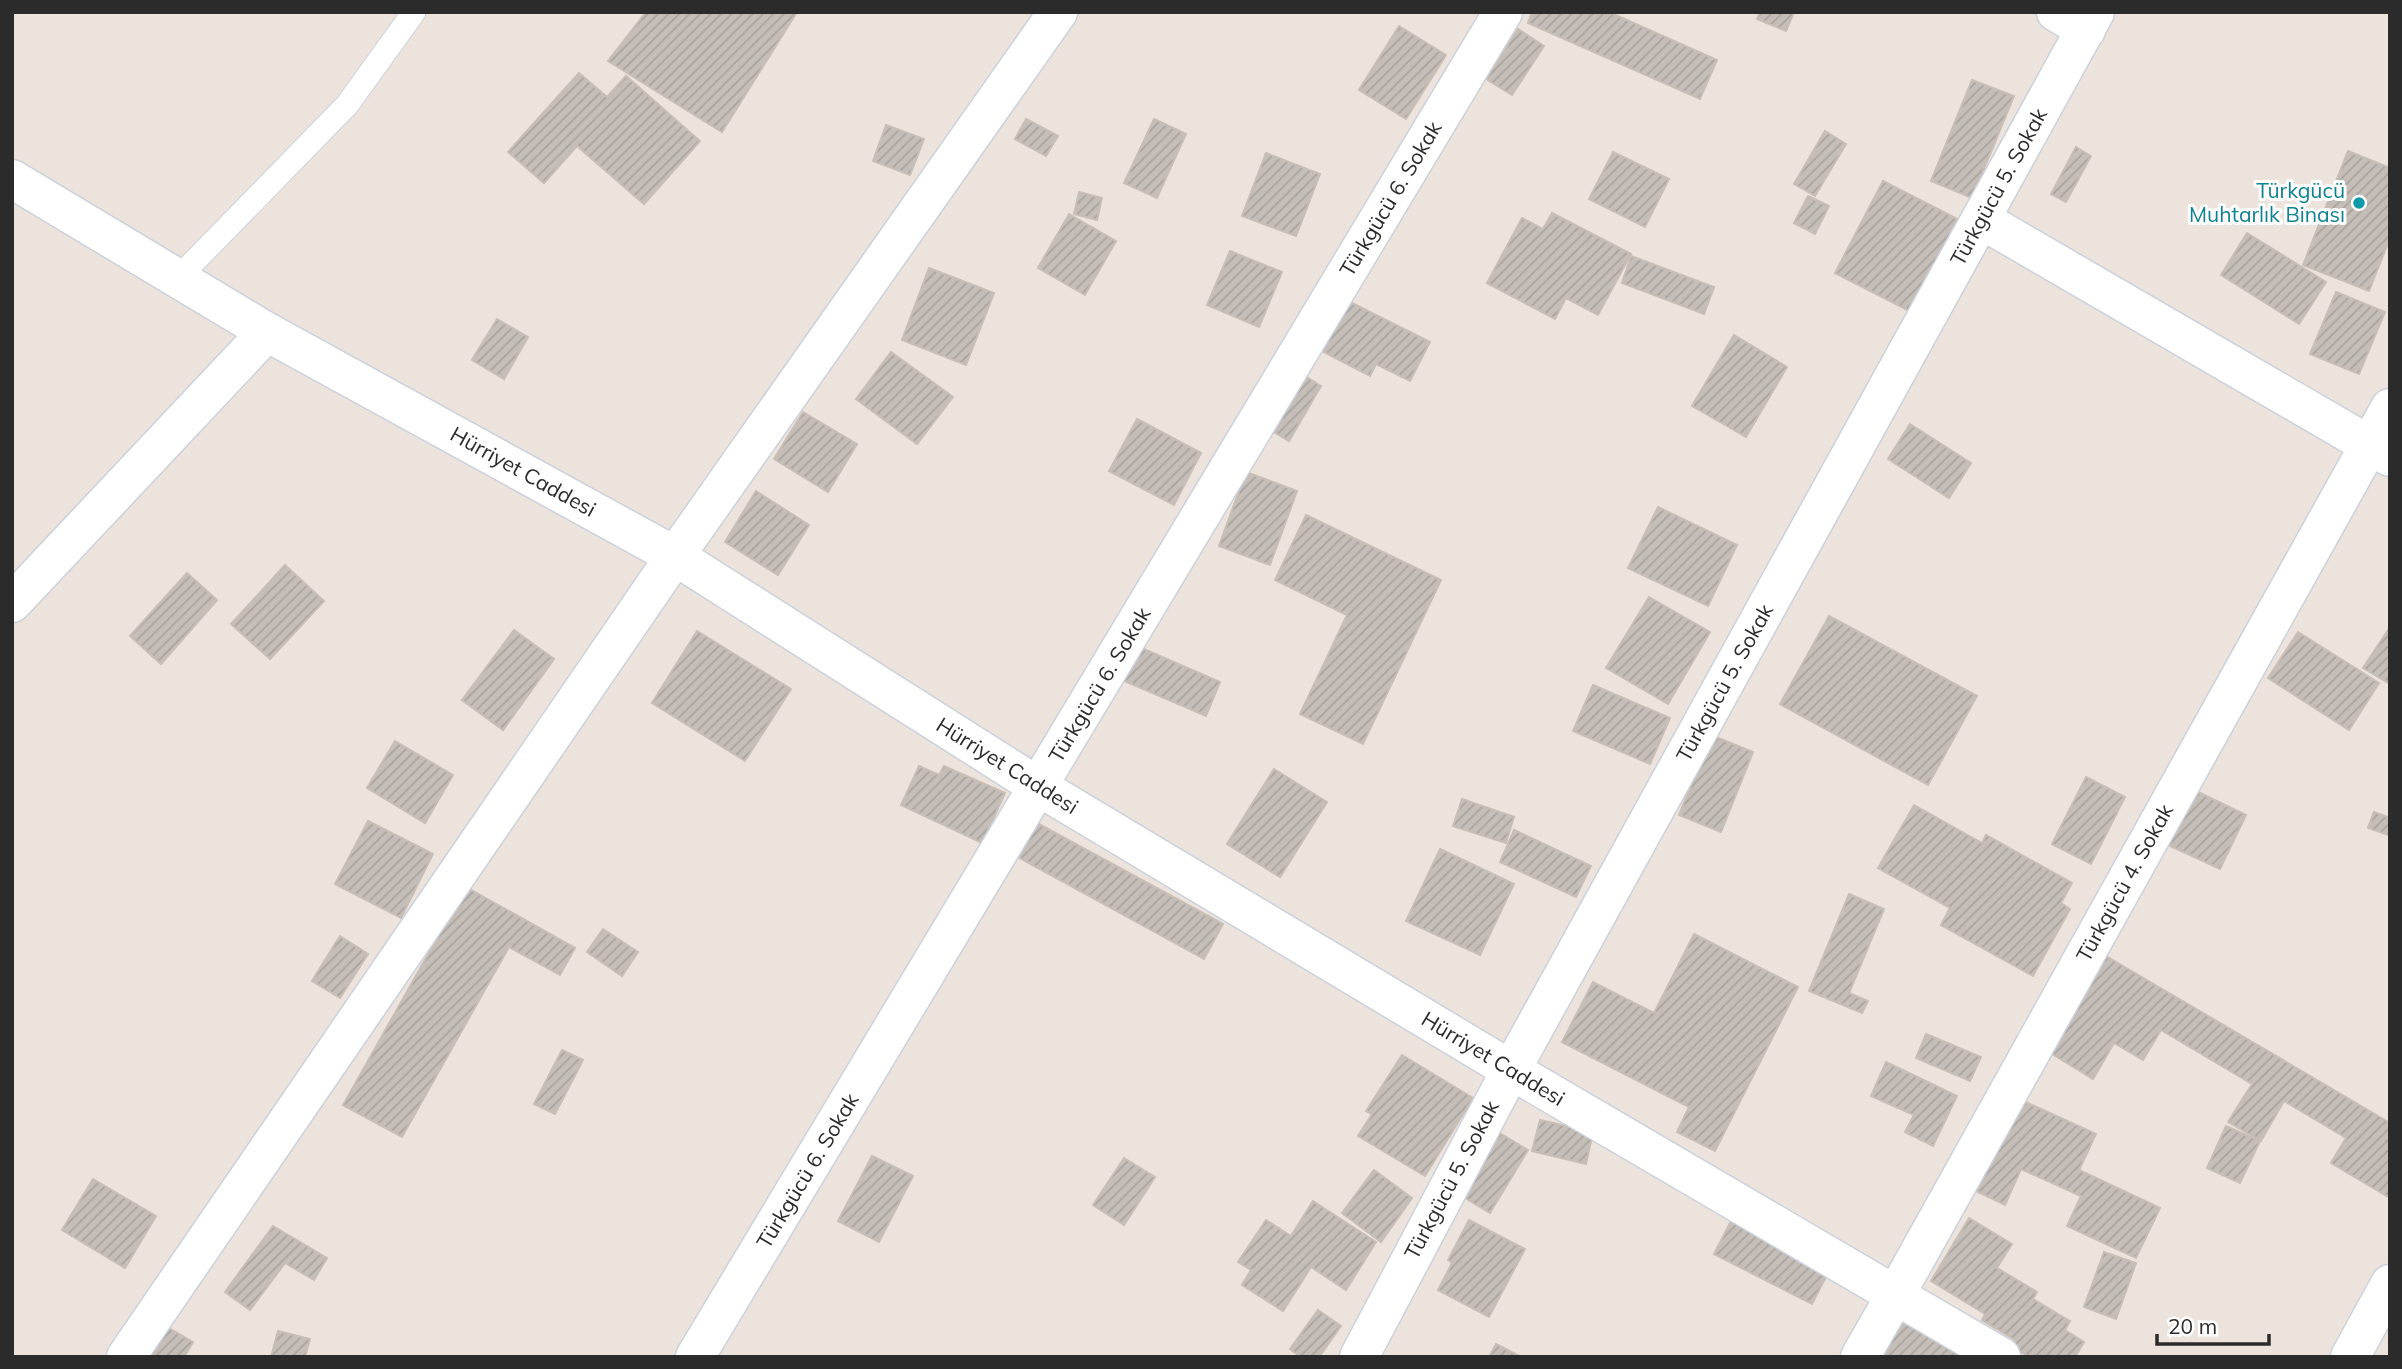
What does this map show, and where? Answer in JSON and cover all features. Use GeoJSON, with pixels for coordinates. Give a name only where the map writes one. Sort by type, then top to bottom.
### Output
{"type":"FeatureCollection","features":[{"type":"Feature","properties":{"kind":"street"},"geometry":{"type":"LineString","coordinates":[[126,1357],[675,556],[1058,12]]}},
{"type":"Feature","properties":{"kind":"street","name":"Türkgücü 6. Sokak"},"geometry":{"type":"LineString","coordinates":[[695,1357],[1503,12]]}},
{"type":"Feature","properties":{"kind":"street","name":"Türkgücü 5. Sokak"},"geometry":{"type":"LineString","coordinates":[[1359,1357],[1511,1070],[1982,220],[2079,18]]}},
{"type":"Feature","properties":{"kind":"street","name":"Hürriyet Caddesi"},"geometry":{"type":"LineString","coordinates":[[12,179],[267,332],[675,556],[1039,787],[1511,1070],[2001,1357]]}},
{"type":"Feature","properties":{"kind":"street"},"geometry":{"type":"LineString","coordinates":[[1982,220],[2380,451]]}},
{"type":"Feature","properties":{"kind":"street"},"geometry":{"type":"LineString","coordinates":[[12,603],[267,332]]}},
{"type":"Feature","properties":{"kind":"street","name":"Türkgücü 4. Sokak"},"geometry":{"type":"LineString","coordinates":[[1860,1357],[2380,451],[2390,408]]}},
{"type":"Feature","properties":{"kind":"street"},"geometry":{"type":"LineString","coordinates":[[2350,1357],[2390,1284]]}},
{"type":"Feature","properties":{"kind":"lane"},"geometry":{"type":"LineString","coordinates":[[178,278],[347,105],[414,12]]}},
{"type":"Feature","properties":{"kind":"building"},"geometry":{"type":"Polygon","coordinates":[[[646,12],[797,12],[722,132],[608,61],[646,12]]]}},
{"type":"Feature","properties":{"kind":"building"},"geometry":{"type":"Polygon","coordinates":[[[1532,12],[1609,12],[1717,60],[1700,99],[1528,23],[1532,12]]]}},
{"type":"Feature","properties":{"kind":"building"},"geometry":{"type":"Polygon","coordinates":[[[1760,12],[1794,12],[1786,31],[1757,19],[1760,12]]]}},
{"type":"Feature","properties":{"kind":"building"},"geometry":{"type":"Polygon","coordinates":[[[1399,26],[1446,55],[1406,119],[1359,90],[1399,26]]]}},
{"type":"Feature","properties":{"kind":"building"},"geometry":{"type":"Polygon","coordinates":[[[1518,29],[1544,46],[1512,95],[1486,79],[1518,29]]]}},
{"type":"Feature","properties":{"kind":"building"},"geometry":{"type":"Polygon","coordinates":[[[579,73],[607,97],[626,76],[700,141],[644,204],[577,146],[544,183],[508,152],[579,73]]]}},
{"type":"Feature","properties":{"kind":"building"},"geometry":{"type":"Polygon","coordinates":[[[1972,80],[2014,96],[1972,198],[1931,181],[1972,80]]]}},
{"type":"Feature","properties":{"kind":"building"},"geometry":{"type":"Polygon","coordinates":[[[1026,119],[1058,136],[1046,156],[1015,139],[1026,119]]]}},
{"type":"Feature","properties":{"kind":"building"},"geometry":{"type":"Polygon","coordinates":[[[1154,119],[1186,134],[1157,198],[1124,183],[1154,119]]]}},
{"type":"Feature","properties":{"kind":"building"},"geometry":{"type":"Polygon","coordinates":[[[886,125],[924,139],[910,175],[873,161],[886,125]]]}},
{"type":"Feature","properties":{"kind":"building"},"geometry":{"type":"Polygon","coordinates":[[[1825,131],[1846,144],[1815,196],[1794,184],[1825,131]]]}},
{"type":"Feature","properties":{"kind":"building"},"geometry":{"type":"Polygon","coordinates":[[[2076,147],[2091,156],[2066,202],[2051,194],[2076,147]]]}},
{"type":"Feature","properties":{"kind":"building","name":"Türkgücü Muhtarlık Binası"},"geometry":{"type":"Polygon","coordinates":[[[2348,151],[2390,168],[2390,238],[2369,291],[2303,265],[2348,151]]]}},
{"type":"Feature","properties":{"kind":"building"},"geometry":{"type":"Polygon","coordinates":[[[1613,152],[1669,179],[1645,227],[1589,199],[1613,152]]]}},
{"type":"Feature","properties":{"kind":"building"},"geometry":{"type":"Polygon","coordinates":[[[1266,153],[1320,174],[1296,236],[1242,216],[1266,153]]]}},
{"type":"Feature","properties":{"kind":"building"},"geometry":{"type":"Polygon","coordinates":[[[1883,181],[1965,223],[1917,315],[1835,273],[1883,181]]]}},
{"type":"Feature","properties":{"kind":"building"},"geometry":{"type":"Polygon","coordinates":[[[1079,192],[1102,198],[1097,220],[1074,214],[1079,192]]]}},
{"type":"Feature","properties":{"kind":"building"},"geometry":{"type":"Polygon","coordinates":[[[1808,196],[1829,206],[1815,234],[1794,223],[1808,196]]]}},
{"type":"Feature","properties":{"kind":"building"},"geometry":{"type":"Polygon","coordinates":[[[1552,213],[1631,254],[1598,315],[1566,298],[1555,319],[1487,283],[1522,218],[1543,229],[1552,213]]]}},
{"type":"Feature","properties":{"kind":"building"},"geometry":{"type":"Polygon","coordinates":[[[1069,214],[1116,241],[1085,295],[1038,268],[1069,214]]]}},
{"type":"Feature","properties":{"kind":"building"},"geometry":{"type":"Polygon","coordinates":[[[2247,233],[2326,282],[2299,324],[2221,275],[2247,233]]]}},
{"type":"Feature","properties":{"kind":"building"},"geometry":{"type":"Polygon","coordinates":[[[1230,251],[1282,272],[1259,327],[1207,305],[1230,251]]]}},
{"type":"Feature","properties":{"kind":"building"},"geometry":{"type":"Polygon","coordinates":[[[1631,256],[1714,287],[1704,314],[1622,283],[1631,256]]]}},
{"type":"Feature","properties":{"kind":"building"},"geometry":{"type":"Polygon","coordinates":[[[929,268],[994,293],[966,365],[902,340],[929,268]]]}},
{"type":"Feature","properties":{"kind":"building"},"geometry":{"type":"Polygon","coordinates":[[[2336,292],[2385,312],[2359,374],[2310,354],[2336,292]]]}},
{"type":"Feature","properties":{"kind":"building"},"geometry":{"type":"Polygon","coordinates":[[[1346,300],[1430,342],[1410,381],[1376,364],[1370,376],[1320,350],[1346,300]]]}},
{"type":"Feature","properties":{"kind":"building"},"geometry":{"type":"Polygon","coordinates":[[[497,319],[528,337],[504,379],[472,360],[497,319]]]}},
{"type":"Feature","properties":{"kind":"building"},"geometry":{"type":"Polygon","coordinates":[[[1734,335],[1787,367],[1746,437],[1692,406],[1734,335]]]}},
{"type":"Feature","properties":{"kind":"building"},"geometry":{"type":"Polygon","coordinates":[[[891,352],[953,397],[917,444],[856,399],[891,352]]]}},
{"type":"Feature","properties":{"kind":"building"},"geometry":{"type":"Polygon","coordinates":[[[1302,374],[1321,386],[1289,441],[1269,429],[1302,374]]]}},
{"type":"Feature","properties":{"kind":"building"},"geometry":{"type":"Polygon","coordinates":[[[803,412],[857,444],[828,492],[774,459],[803,412]]]}},
{"type":"Feature","properties":{"kind":"building"},"geometry":{"type":"Polygon","coordinates":[[[1137,419],[1201,453],[1174,505],[1109,471],[1137,419]]]}},
{"type":"Feature","properties":{"kind":"building"},"geometry":{"type":"Polygon","coordinates":[[[1910,424],[1971,463],[1949,498],[1888,459],[1910,424]]]}},
{"type":"Feature","properties":{"kind":"building"},"geometry":{"type":"Polygon","coordinates":[[[1246,472],[1297,491],[1270,565],[1219,546],[1246,472]]]}},
{"type":"Feature","properties":{"kind":"building"},"geometry":{"type":"Polygon","coordinates":[[[756,491],[809,525],[778,575],[725,542],[756,491]]]}},
{"type":"Feature","properties":{"kind":"building"},"geometry":{"type":"Polygon","coordinates":[[[1658,507],[1737,545],[1708,606],[1628,568],[1658,507]]]}},
{"type":"Feature","properties":{"kind":"building"},"geometry":{"type":"Polygon","coordinates":[[[1306,515],[1441,580],[1363,744],[1300,714],[1347,615],[1275,580],[1306,515]]]}},
{"type":"Feature","properties":{"kind":"building"},"geometry":{"type":"Polygon","coordinates":[[[285,565],[324,601],[270,659],[231,624],[285,565]]]}},
{"type":"Feature","properties":{"kind":"building"},"geometry":{"type":"Polygon","coordinates":[[[187,573],[217,600],[161,664],[130,636],[187,573]]]}},
{"type":"Feature","properties":{"kind":"building"},"geometry":{"type":"Polygon","coordinates":[[[1649,597],[1710,632],[1668,704],[1606,668],[1649,597]]]}},
{"type":"Feature","properties":{"kind":"building"},"geometry":{"type":"Polygon","coordinates":[[[1829,616],[1977,696],[1928,785],[1780,704],[1829,616]]]}},
{"type":"Feature","properties":{"kind":"building"},"geometry":{"type":"Polygon","coordinates":[[[2390,627],[2390,684],[2363,668],[2390,627]]]}},
{"type":"Feature","properties":{"kind":"building"},"geometry":{"type":"Polygon","coordinates":[[[514,630],[554,659],[503,730],[462,700],[514,630]]]}},
{"type":"Feature","properties":{"kind":"building"},"geometry":{"type":"Polygon","coordinates":[[[697,631],[791,689],[745,761],[652,703],[697,631]]]}},
{"type":"Feature","properties":{"kind":"building"},"geometry":{"type":"Polygon","coordinates":[[[2298,632],[2379,683],[2349,730],[2268,678],[2298,632]]]}},
{"type":"Feature","properties":{"kind":"building"},"geometry":{"type":"Polygon","coordinates":[[[1137,646],[1220,682],[1206,716],[1122,680],[1137,646]]]}},
{"type":"Feature","properties":{"kind":"building"},"geometry":{"type":"Polygon","coordinates":[[[1593,685],[1670,718],[1650,764],[1573,731],[1593,685]]]}},
{"type":"Feature","properties":{"kind":"building"},"geometry":{"type":"Polygon","coordinates":[[[1711,735],[1753,752],[1721,832],[1679,815],[1711,735]]]}},
{"type":"Feature","properties":{"kind":"building"},"geometry":{"type":"Polygon","coordinates":[[[395,741],[453,775],[425,823],[367,788],[395,741]]]}},
{"type":"Feature","properties":{"kind":"building"},"geometry":{"type":"Polygon","coordinates":[[[919,766],[939,775],[944,766],[1005,793],[982,843],[901,805],[919,766]]]}},
{"type":"Feature","properties":{"kind":"building"},"geometry":{"type":"Polygon","coordinates":[[[1274,769],[1327,802],[1280,877],[1227,844],[1274,769]]]}},
{"type":"Feature","properties":{"kind":"building"},"geometry":{"type":"Polygon","coordinates":[[[2086,777],[2125,797],[2091,864],[2052,844],[2086,777]]]}},
{"type":"Feature","properties":{"kind":"building"},"geometry":{"type":"Polygon","coordinates":[[[2194,790],[2246,815],[2220,869],[2168,845],[2194,790]]]}},
{"type":"Feature","properties":{"kind":"building"},"geometry":{"type":"Polygon","coordinates":[[[1462,799],[1514,817],[1506,843],[1453,826],[1462,799]]]}},
{"type":"Feature","properties":{"kind":"building"},"geometry":{"type":"Polygon","coordinates":[[[1914,805],[1982,843],[1986,835],[2072,883],[2061,903],[2070,909],[2033,976],[1941,925],[1950,908],[1878,868],[1914,805]]]}},
{"type":"Feature","properties":{"kind":"building"},"geometry":{"type":"Polygon","coordinates":[[[2374,812],[2390,818],[2388,835],[2368,828],[2374,812]]]}},
{"type":"Feature","properties":{"kind":"building"},"geometry":{"type":"Polygon","coordinates":[[[368,821],[433,854],[401,918],[335,884],[368,821]]]}},
{"type":"Feature","properties":{"kind":"building"},"geometry":{"type":"Polygon","coordinates":[[[1037,823],[1223,924],[1204,959],[1018,857],[1037,823]]]}},
{"type":"Feature","properties":{"kind":"building"},"geometry":{"type":"Polygon","coordinates":[[[1514,830],[1591,866],[1576,897],[1500,862],[1514,830]]]}},
{"type":"Feature","properties":{"kind":"building"},"geometry":{"type":"Polygon","coordinates":[[[1440,849],[1514,884],[1480,955],[1406,921],[1440,849]]]}},
{"type":"Feature","properties":{"kind":"building"},"geometry":{"type":"Polygon","coordinates":[[[466,887],[575,948],[560,975],[509,947],[402,1137],[343,1105],[466,887]]]}},
{"type":"Feature","properties":{"kind":"building"},"geometry":{"type":"Polygon","coordinates":[[[1849,894],[1884,909],[1849,993],[1868,1001],[1862,1013],[1809,991],[1849,894]]]}},
{"type":"Feature","properties":{"kind":"building"},"geometry":{"type":"Polygon","coordinates":[[[603,929],[638,952],[622,976],[587,952],[603,929]]]}},
{"type":"Feature","properties":{"kind":"building"},"geometry":{"type":"Polygon","coordinates":[[[1694,934],[1798,987],[1715,1151],[1677,1132],[1689,1107],[1562,1042],[1593,982],[1654,1013],[1694,934]]]}},
{"type":"Feature","properties":{"kind":"building"},"geometry":{"type":"Polygon","coordinates":[[[340,936],[368,954],[340,998],[312,981],[340,936]]]}},
{"type":"Feature","properties":{"kind":"building"},"geometry":{"type":"Polygon","coordinates":[[[2106,956],[2390,1123],[2390,1198],[2331,1163],[2346,1138],[2284,1101],[2261,1141],[2228,1122],[2252,1084],[2161,1030],[2143,1060],[2114,1043],[2093,1079],[2049,1052],[2106,956]]]}},
{"type":"Feature","properties":{"kind":"building"},"geometry":{"type":"Polygon","coordinates":[[[1926,1034],[1981,1057],[1970,1081],[1916,1058],[1926,1034]]]}},
{"type":"Feature","properties":{"kind":"building"},"geometry":{"type":"Polygon","coordinates":[[[562,1050],[583,1060],[555,1114],[534,1104],[562,1050]]]}},
{"type":"Feature","properties":{"kind":"building"},"geometry":{"type":"Polygon","coordinates":[[[1402,1055],[1473,1098],[1425,1176],[1358,1136],[1372,1114],[1366,1111],[1402,1055]]]}},
{"type":"Feature","properties":{"kind":"building"},"geometry":{"type":"Polygon","coordinates":[[[1886,1062],[1957,1096],[1933,1146],[1905,1132],[1914,1115],[1871,1096],[1886,1062]]]}},
{"type":"Feature","properties":{"kind":"building"},"geometry":{"type":"Polygon","coordinates":[[[2019,1099],[2096,1134],[2079,1170],[2160,1208],[2136,1258],[2067,1226],[2081,1196],[2021,1169],[2005,1205],[1976,1191],[2019,1099]]]}},
{"type":"Feature","properties":{"kind":"building"},"geometry":{"type":"Polygon","coordinates":[[[1540,1120],[1593,1132],[1586,1164],[1532,1151],[1540,1120]]]}},
{"type":"Feature","properties":{"kind":"building"},"geometry":{"type":"Polygon","coordinates":[[[2226,1126],[2260,1141],[2240,1183],[2207,1168],[2226,1126]]]}},
{"type":"Feature","properties":{"kind":"building"},"geometry":{"type":"Polygon","coordinates":[[[1498,1132],[1528,1150],[1490,1213],[1460,1195],[1498,1132]]]}},
{"type":"Feature","properties":{"kind":"building"},"geometry":{"type":"Polygon","coordinates":[[[872,1156],[913,1176],[879,1242],[838,1221],[872,1156]]]}},
{"type":"Feature","properties":{"kind":"building"},"geometry":{"type":"Polygon","coordinates":[[[1124,1158],[1155,1177],[1124,1225],[1093,1205],[1124,1158]]]}},
{"type":"Feature","properties":{"kind":"building"},"geometry":{"type":"Polygon","coordinates":[[[1374,1170],[1412,1198],[1381,1242],[1342,1213],[1374,1170]]]}},
{"type":"Feature","properties":{"kind":"building"},"geometry":{"type":"Polygon","coordinates":[[[93,1179],[156,1216],[125,1268],[62,1230],[93,1179]]]}},
{"type":"Feature","properties":{"kind":"building"},"geometry":{"type":"Polygon","coordinates":[[[1313,1201],[1376,1242],[1346,1290],[1311,1267],[1283,1311],[1242,1285],[1251,1270],[1238,1262],[1266,1220],[1291,1236],[1313,1201]]]}},
{"type":"Feature","properties":{"kind":"building"},"geometry":{"type":"Polygon","coordinates":[[[1969,1218],[2012,1244],[1997,1268],[2037,1292],[2033,1299],[2070,1321],[2065,1330],[2084,1342],[2075,1357],[2029,1357],[2011,1346],[2015,1340],[1982,1320],[1985,1314],[1931,1281],[1969,1218]]]}},
{"type":"Feature","properties":{"kind":"building"},"geometry":{"type":"Polygon","coordinates":[[[1732,1219],[1830,1269],[1812,1304],[1714,1254],[1732,1219]]]}},
{"type":"Feature","properties":{"kind":"building"},"geometry":{"type":"Polygon","coordinates":[[[1469,1220],[1525,1249],[1489,1317],[1438,1290],[1452,1263],[1448,1260],[1469,1220]]]}},
{"type":"Feature","properties":{"kind":"building"},"geometry":{"type":"Polygon","coordinates":[[[273,1226],[327,1258],[314,1280],[285,1263],[250,1310],[225,1292],[273,1226]]]}},
{"type":"Feature","properties":{"kind":"building"},"geometry":{"type":"Polygon","coordinates":[[[2104,1252],[2136,1263],[2116,1319],[2084,1307],[2104,1252]]]}},
{"type":"Feature","properties":{"kind":"building"},"geometry":{"type":"Polygon","coordinates":[[[1318,1310],[1341,1326],[1319,1357],[1301,1357],[1290,1349],[1318,1310]]]}},
{"type":"Feature","properties":{"kind":"building"},"geometry":{"type":"Polygon","coordinates":[[[1905,1313],[1974,1357],[1877,1357],[1905,1313]]]}},
{"type":"Feature","properties":{"kind":"building"},"geometry":{"type":"Polygon","coordinates":[[[162,1324],[193,1342],[184,1357],[142,1357],[162,1324]]]}},
{"type":"Feature","properties":{"kind":"building"},"geometry":{"type":"Polygon","coordinates":[[[278,1331],[310,1339],[305,1357],[271,1357],[278,1331]]]}},
{"type":"Feature","properties":{"kind":"building"},"geometry":{"type":"Polygon","coordinates":[[[1496,1344],[1521,1357],[1489,1357],[1496,1344]]]}},
{"type":"Feature","properties":{"kind":"place","name":"Türkgücü Muhtarlık Binası"},"geometry":{"type":"Point","coordinates":[2359,203]}}]}
